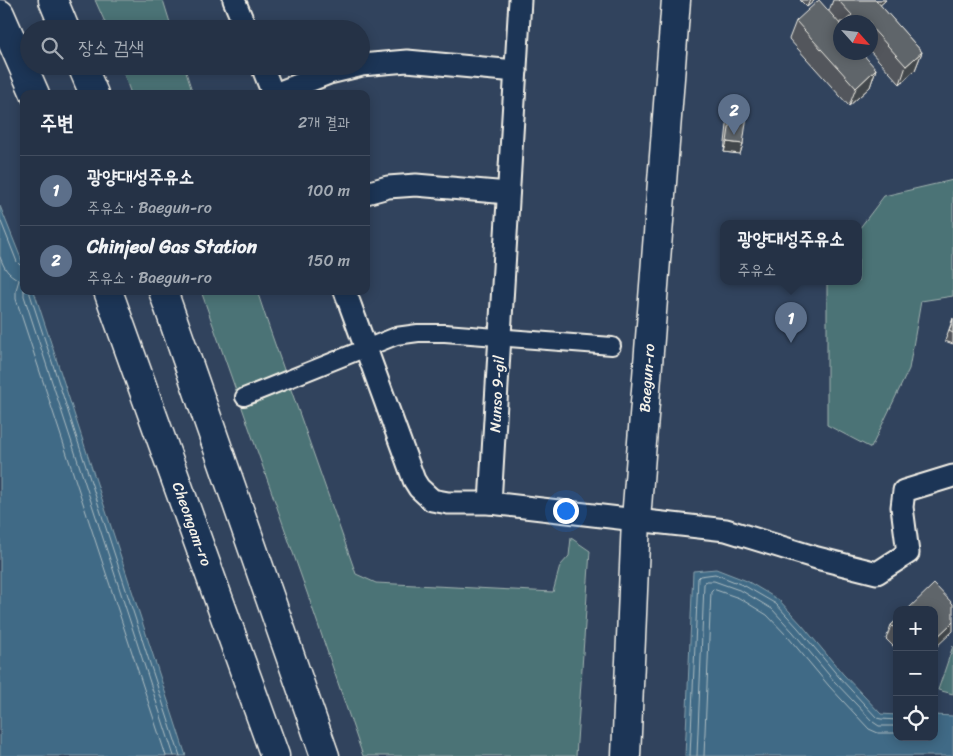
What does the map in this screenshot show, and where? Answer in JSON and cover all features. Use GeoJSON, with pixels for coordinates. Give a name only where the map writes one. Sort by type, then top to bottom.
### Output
{"type":"FeatureCollection","features":[{"type":"Feature","properties":{"kind":"main road"},"geometry":{"type":"LineString","coordinates":[[53,0],[61,20]]}},
{"type":"Feature","properties":{"kind":"main road","name":"Baegun-ro"},"geometry":{"type":"LineString","coordinates":[[626,756],[636,520],[676,0]]}},
{"type":"Feature","properties":{"kind":"main road"},"geometry":{"type":"LineString","coordinates":[[0,14],[20,58]]}},
{"type":"Feature","properties":{"kind":"main road"},"geometry":{"type":"LineString","coordinates":[[27,75],[34,90]]}},
{"type":"Feature","properties":{"kind":"main road"},"geometry":{"type":"LineString","coordinates":[[86,75],[92,90]]}},
{"type":"Feature","properties":{"kind":"main road","name":"Cheongam-ro"},"geometry":{"type":"LineString","coordinates":[[109,295],[275,756]]}},
{"type":"Feature","properties":{"kind":"main road"},"geometry":{"type":"LineString","coordinates":[[164,295],[325,756]]}},
{"type":"Feature","properties":{"kind":"street"},"geometry":{"type":"LineString","coordinates":[[234,0],[242,20]]}},
{"type":"Feature","properties":{"kind":"street","name":"Nunso 9-gil"},"geometry":{"type":"LineString","coordinates":[[490,503],[520,0]]}},
{"type":"Feature","properties":{"kind":"street"},"geometry":{"type":"LineString","coordinates":[[370,65],[406,61],[516,71]]}},
{"type":"Feature","properties":{"kind":"street"},"geometry":{"type":"LineString","coordinates":[[266,75],[272,90]]}},
{"type":"Feature","properties":{"kind":"street"},"geometry":{"type":"LineString","coordinates":[[284,90],[324,75]]}},
{"type":"Feature","properties":{"kind":"street"},"geometry":{"type":"LineString","coordinates":[[370,192],[388,187],[416,185],[508,193]]}},
{"type":"Feature","properties":{"kind":"street"},"geometry":{"type":"LineString","coordinates":[[346,295],[414,480],[419,488],[432,500],[448,503],[490,503],[726,530],[817,558],[877,573],[908,553],[902,508],[904,491],[953,476]]}},
{"type":"Feature","properties":{"kind":"street"},"geometry":{"type":"LineString","coordinates":[[244,397],[396,336],[445,333],[612,346]]}},
{"type":"Feature","properties":{"kind":"green space"},"geometry":{"type":"Polygon","coordinates":[[[95,0],[163,0],[169,20],[104,20],[95,0]]]}},
{"type":"Feature","properties":{"kind":"green space"},"geometry":{"type":"Polygon","coordinates":[[[124,75],[187,75],[192,90],[130,90],[124,75]]]}},
{"type":"Feature","properties":{"kind":"green space"},"geometry":{"type":"Polygon","coordinates":[[[953,180],[953,296],[921,301],[909,369],[871,448],[827,425],[827,285],[862,285],[862,225],[884,196],[953,180]]]}},
{"type":"Feature","properties":{"kind":"green space"},"geometry":{"type":"Polygon","coordinates":[[[202,295],[258,295],[356,574],[376,583],[553,592],[560,566],[569,556],[571,538],[590,551],[576,756],[363,756],[202,295]]]}},
{"type":"Feature","properties":{"kind":"green space"},"geometry":{"type":"Polygon","coordinates":[[[953,646],[953,694],[938,690],[953,646]]]}},
{"type":"Feature","properties":{"kind":"water"},"geometry":{"type":"Polygon","coordinates":[[[0,206],[20,256],[20,295],[35,295],[186,756],[0,756],[0,206]]]}},
{"type":"Feature","properties":{"kind":"water"},"geometry":{"type":"Polygon","coordinates":[[[716,569],[747,581],[779,600],[843,674],[881,714],[893,715],[893,741],[938,741],[938,715],[953,716],[953,756],[685,756],[693,571],[716,569]]]}},
{"type":"Feature","properties":{"kind":"building"},"geometry":{"type":"Polygon","coordinates":[[[819,0],[833,16],[833,60],[868,60],[876,69],[856,88],[796,21],[819,0]]]}},
{"type":"Feature","properties":{"kind":"building"},"geometry":{"type":"Polygon","coordinates":[[[838,0],[876,0],[922,52],[906,66],[878,35],[878,15],[852,15],[838,0]]]}},
{"type":"Feature","properties":{"kind":"building"},"geometry":{"type":"Polygon","coordinates":[[[732,107],[748,108],[743,144],[727,142],[732,107]]]}},
{"type":"Feature","properties":{"kind":"building"},"geometry":{"type":"Polygon","coordinates":[[[953,319],[953,333],[949,331],[953,319]]]}},
{"type":"Feature","properties":{"kind":"building"},"geometry":{"type":"Polygon","coordinates":[[[934,584],[953,604],[953,622],[938,636],[938,606],[911,606],[934,584]]]}},
{"type":"Feature","properties":{"kind":"place","name":"Chinjeol Gas Station"},"geometry":{"type":"Point","coordinates":[734,135]}},
{"type":"Feature","properties":{"kind":"place","name":"광양대성주유소"},"geometry":{"type":"Point","coordinates":[791,343]}}]}
